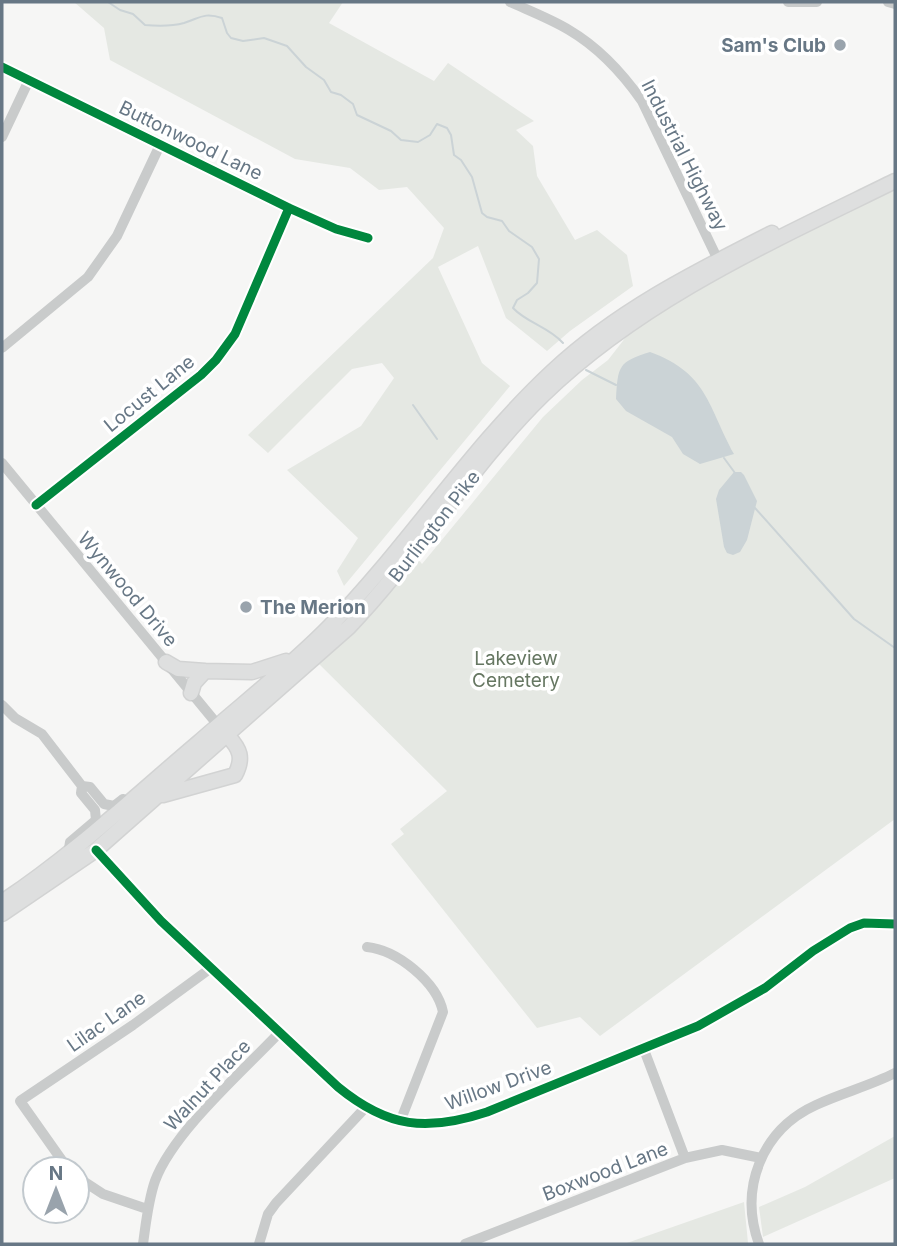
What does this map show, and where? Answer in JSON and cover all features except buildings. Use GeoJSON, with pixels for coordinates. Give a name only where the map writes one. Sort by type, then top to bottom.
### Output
{"type":"FeatureCollection","features":[{"type":"Feature","properties":{"kind":"highway","name":"Burlington Pike"},"geometry":{"type":"LineString","coordinates":[[2,914],[96,850],[158,797],[294,658],[337,618],[503,424],[554,369],[593,337],[657,294],[718,260],[895,171]]}},
{"type":"Feature","properties":{"kind":"highway","name":"Burlington Pike"},"geometry":{"type":"LineString","coordinates":[[2,902],[68,856],[358,619],[489,457],[541,397],[580,361],[644,314],[690,286],[895,181]]}},
{"type":"Feature","properties":{"kind":"highway"},"geometry":{"type":"LineString","coordinates":[[166,662],[178,668],[252,672],[294,658]]}},
{"type":"Feature","properties":{"kind":"highway"},"geometry":{"type":"LineString","coordinates":[[191,694],[194,683],[205,671]]}},
{"type":"Feature","properties":{"kind":"highway"},"geometry":{"type":"LineString","coordinates":[[158,797],[234,775],[240,764],[240,754],[223,731]]}},
{"type":"Feature","properties":{"kind":"street","name":"Industrial Highway"},"geometry":{"type":"LineString","coordinates":[[510,2],[570,30],[593,47],[628,80],[642,101],[718,260]]}},
{"type":"Feature","properties":{"kind":"street"},"geometry":{"type":"LineString","coordinates":[[788,2],[817,2]]}},
{"type":"Feature","properties":{"kind":"street"},"geometry":{"type":"LineString","coordinates":[[888,2],[895,4]]}},
{"type":"Feature","properties":{"kind":"street","name":"Buttonwood Lane"},"geometry":{"type":"LineString","coordinates":[[2,67],[289,208],[336,229],[368,238]]}},
{"type":"Feature","properties":{"kind":"street"},"geometry":{"type":"LineString","coordinates":[[2,137],[29,80]]}},
{"type":"Feature","properties":{"kind":"street"},"geometry":{"type":"LineString","coordinates":[[2,348],[88,277],[117,236],[160,145]]}},
{"type":"Feature","properties":{"kind":"street","name":"Locust Lane"},"geometry":{"type":"LineString","coordinates":[[36,505],[201,375],[216,360],[235,334],[289,208]]}},
{"type":"Feature","properties":{"kind":"street","name":"Wynwood Drive"},"geometry":{"type":"LineString","coordinates":[[2,463],[223,731]]}},
{"type":"Feature","properties":{"kind":"street"},"geometry":{"type":"LineString","coordinates":[[2,705],[15,718],[42,734],[82,786],[90,787],[104,804],[114,806],[131,792],[144,792]]}},
{"type":"Feature","properties":{"kind":"street"},"geometry":{"type":"LineString","coordinates":[[68,856],[69,842],[96,820],[95,810],[81,793],[82,786]]}},
{"type":"Feature","properties":{"kind":"street","name":"Willow Drive"},"geometry":{"type":"LineString","coordinates":[[96,850],[161,921],[338,1087],[365,1108],[400,1122],[428,1125],[463,1120],[698,1026],[765,988],[842,932],[864,923],[895,924]]}},
{"type":"Feature","properties":{"kind":"street"},"geometry":{"type":"LineString","coordinates":[[367,947],[382,949],[431,984],[441,999],[443,1012],[400,1122]]}},
{"type":"Feature","properties":{"kind":"street","name":"Lilac Lane"},"geometry":{"type":"LineString","coordinates":[[58,1155],[20,1101],[133,1025],[211,968]]}},
{"type":"Feature","properties":{"kind":"street","name":"Walnut Place"},"geometry":{"type":"LineString","coordinates":[[143,1244],[147,1209],[156,1180],[181,1136],[279,1033]]}},
{"type":"Feature","properties":{"kind":"street"},"geometry":{"type":"LineString","coordinates":[[643,1047],[685,1158]]}},
{"type":"Feature","properties":{"kind":"street"},"geometry":{"type":"LineString","coordinates":[[759,1244],[750,1202],[761,1158],[775,1136],[797,1115],[815,1105],[895,1073]]}},
{"type":"Feature","properties":{"kind":"street"},"geometry":{"type":"LineString","coordinates":[[259,1244],[268,1214],[276,1203],[365,1108]]}},
{"type":"Feature","properties":{"kind":"street","name":"Boxwood Lane"},"geometry":{"type":"LineString","coordinates":[[465,1244],[685,1158],[722,1150],[761,1158]]}},
{"type":"Feature","properties":{"kind":"street"},"geometry":{"type":"LineString","coordinates":[[91,1186],[103,1194],[147,1209]]}},
{"type":"Feature","properties":{"kind":"green space"},"geometry":{"type":"Polygon","coordinates":[[[74,2],[343,2],[329,23],[434,81],[448,63],[534,121],[516,130],[533,146],[537,176],[575,240],[597,230],[627,255],[633,286],[547,351],[506,318],[478,246],[438,267],[482,363],[510,386],[344,586],[337,571],[358,538],[287,470],[361,426],[394,378],[382,363],[352,369],[268,453],[248,435],[433,258],[444,228],[407,187],[379,190],[350,168],[295,159],[110,60],[104,28],[74,2]]]}},
{"type":"Feature","properties":{"kind":"green space","name":"Lakeview Cemetery"},"geometry":{"type":"Polygon","coordinates":[[[890,184],[895,191],[895,819],[600,1036],[580,1017],[537,1028],[391,844],[404,834],[400,829],[447,791],[315,660],[413,552],[422,564],[543,417],[582,380],[608,360],[644,314],[890,184]]]}},
{"type":"Feature","properties":{"kind":"green space"},"geometry":{"type":"Polygon","coordinates":[[[895,1136],[895,1178],[763,1237],[759,1207],[805,1187],[895,1136]]]}},
{"type":"Feature","properties":{"kind":"green space"},"geometry":{"type":"Polygon","coordinates":[[[744,1202],[748,1243],[624,1244],[744,1202]]]}},
{"type":"Feature","properties":{"kind":"shaded area"},"geometry":{"type":"Polygon","coordinates":[[[650,352],[669,360],[695,381],[704,393],[734,454],[700,464],[683,454],[672,437],[626,411],[616,399],[622,367],[631,359],[650,352]]]}},
{"type":"Feature","properties":{"kind":"shaded area"},"geometry":{"type":"Polygon","coordinates":[[[734,472],[744,475],[757,501],[747,540],[740,552],[733,555],[727,553],[724,547],[716,499],[719,490],[734,472]]]}},
{"type":"Feature","properties":{"kind":"waterway"},"geometry":{"type":"LineString","coordinates":[[108,2],[133,14],[145,25],[175,25],[202,16],[216,16],[222,18],[231,38],[243,41],[264,38],[287,46],[306,67],[324,80],[331,92],[341,95],[353,104],[357,115],[391,131],[401,140],[418,142],[430,135],[437,124],[447,128],[451,135],[454,155],[461,160],[472,177],[482,213],[502,221],[509,231],[532,247],[539,259],[537,283],[517,300],[513,308],[563,343]]}},
{"type":"Feature","properties":{"kind":"waterway"},"geometry":{"type":"LineString","coordinates":[[586,370],[616,385]]}},
{"type":"Feature","properties":{"kind":"waterway"},"geometry":{"type":"LineString","coordinates":[[413,405],[437,439]]}},
{"type":"Feature","properties":{"kind":"waterway"},"geometry":{"type":"LineString","coordinates":[[724,458],[735,473]]}},
{"type":"Feature","properties":{"kind":"waterway"},"geometry":{"type":"LineString","coordinates":[[755,508],[854,619],[895,648]]}},
{"type":"Feature","properties":{"kind":"cycle path"},"geometry":{"type":"LineString","coordinates":[[2,67],[289,208],[336,229],[368,238]]}},
{"type":"Feature","properties":{"kind":"cycle path"},"geometry":{"type":"LineString","coordinates":[[36,505],[201,375],[216,360],[235,334],[289,208]]}},
{"type":"Feature","properties":{"kind":"cycle path"},"geometry":{"type":"LineString","coordinates":[[96,850],[161,921],[338,1087],[374,1111],[391,1118],[427,1124],[487,1112],[698,1026],[765,988],[813,951],[850,928],[864,923],[895,924]]}},
{"type":"Feature","properties":{"kind":"place","name":"Sam's Club"},"geometry":{"type":"Point","coordinates":[840,45]}},
{"type":"Feature","properties":{"kind":"place","name":"The Merion"},"geometry":{"type":"Point","coordinates":[246,607]}}]}
